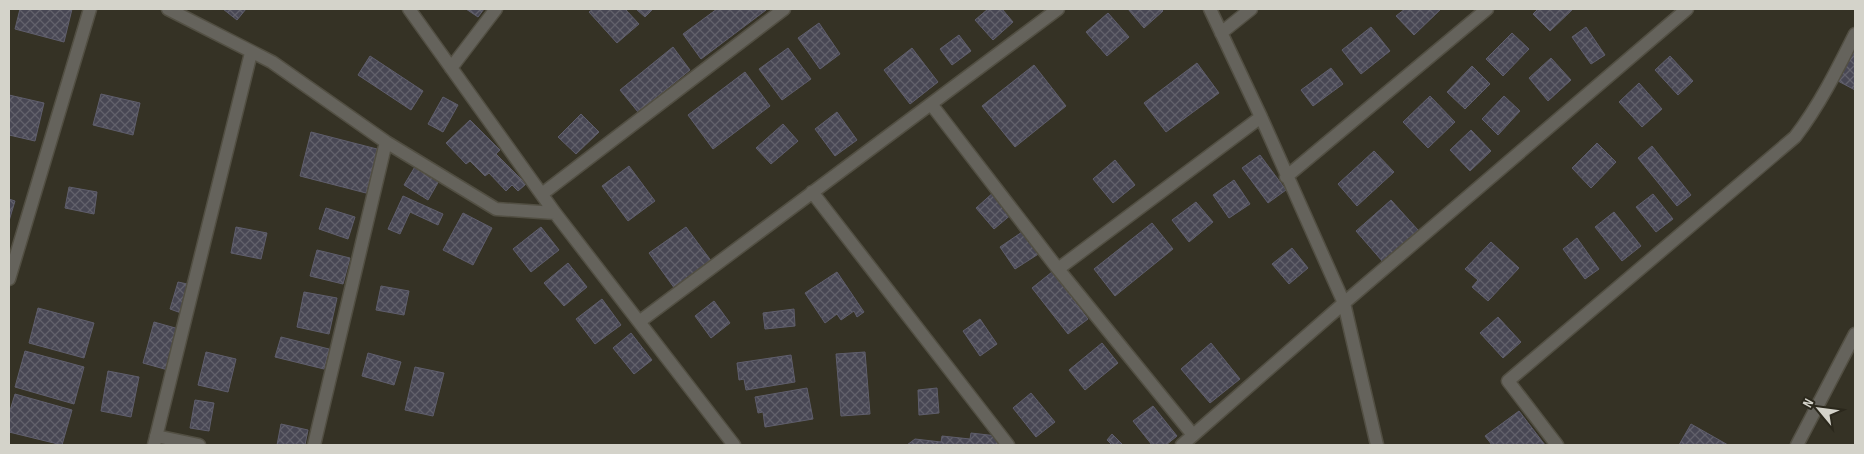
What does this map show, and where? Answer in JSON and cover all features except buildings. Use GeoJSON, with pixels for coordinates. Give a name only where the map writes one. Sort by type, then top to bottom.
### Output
{"type":"FeatureCollection","features":[{"type":"Feature","properties":{"kind":"street"},"geometry":{"type":"LineString","coordinates":[[9,279],[90,9]]}},
{"type":"Feature","properties":{"kind":"street"},"geometry":{"type":"LineString","coordinates":[[168,9],[251,53],[272,62],[386,142],[496,209],[555,213]]}},
{"type":"Feature","properties":{"kind":"street"},"geometry":{"type":"LineString","coordinates":[[409,9],[555,213],[734,445]]}},
{"type":"Feature","properties":{"kind":"street"},"geometry":{"type":"LineString","coordinates":[[451,68],[496,9]]}},
{"type":"Feature","properties":{"kind":"street"},"geometry":{"type":"LineString","coordinates":[[542,194],[784,9]]}},
{"type":"Feature","properties":{"kind":"street"},"geometry":{"type":"LineString","coordinates":[[639,322],[1058,9]]}},
{"type":"Feature","properties":{"kind":"street"},"geometry":{"type":"LineString","coordinates":[[1210,9],[1261,117],[1286,177],[1344,303],[1377,445]]}},
{"type":"Feature","properties":{"kind":"street"},"geometry":{"type":"LineString","coordinates":[[1221,33],[1251,9]]}},
{"type":"Feature","properties":{"kind":"street"},"geometry":{"type":"LineString","coordinates":[[1286,177],[1487,9]]}},
{"type":"Feature","properties":{"kind":"street"},"geometry":{"type":"LineString","coordinates":[[1182,445],[1344,303],[1687,9]]}},
{"type":"Feature","properties":{"kind":"street"},"geometry":{"type":"LineString","coordinates":[[1557,445],[1508,381],[1794,137],[1807,121],[1826,91],[1855,34]]}},
{"type":"Feature","properties":{"kind":"street"},"geometry":{"type":"LineString","coordinates":[[199,445],[155,440],[251,53]]}},
{"type":"Feature","properties":{"kind":"street"},"geometry":{"type":"LineString","coordinates":[[931,104],[1058,269],[1194,435]]}},
{"type":"Feature","properties":{"kind":"street"},"geometry":{"type":"LineString","coordinates":[[1058,269],[1261,117]]}},
{"type":"Feature","properties":{"kind":"street"},"geometry":{"type":"LineString","coordinates":[[314,445],[386,142]]}},
{"type":"Feature","properties":{"kind":"street"},"geometry":{"type":"LineString","coordinates":[[812,192],[1008,445]]}},
{"type":"Feature","properties":{"kind":"street"},"geometry":{"type":"LineString","coordinates":[[1796,445],[1855,334]]}}]}
